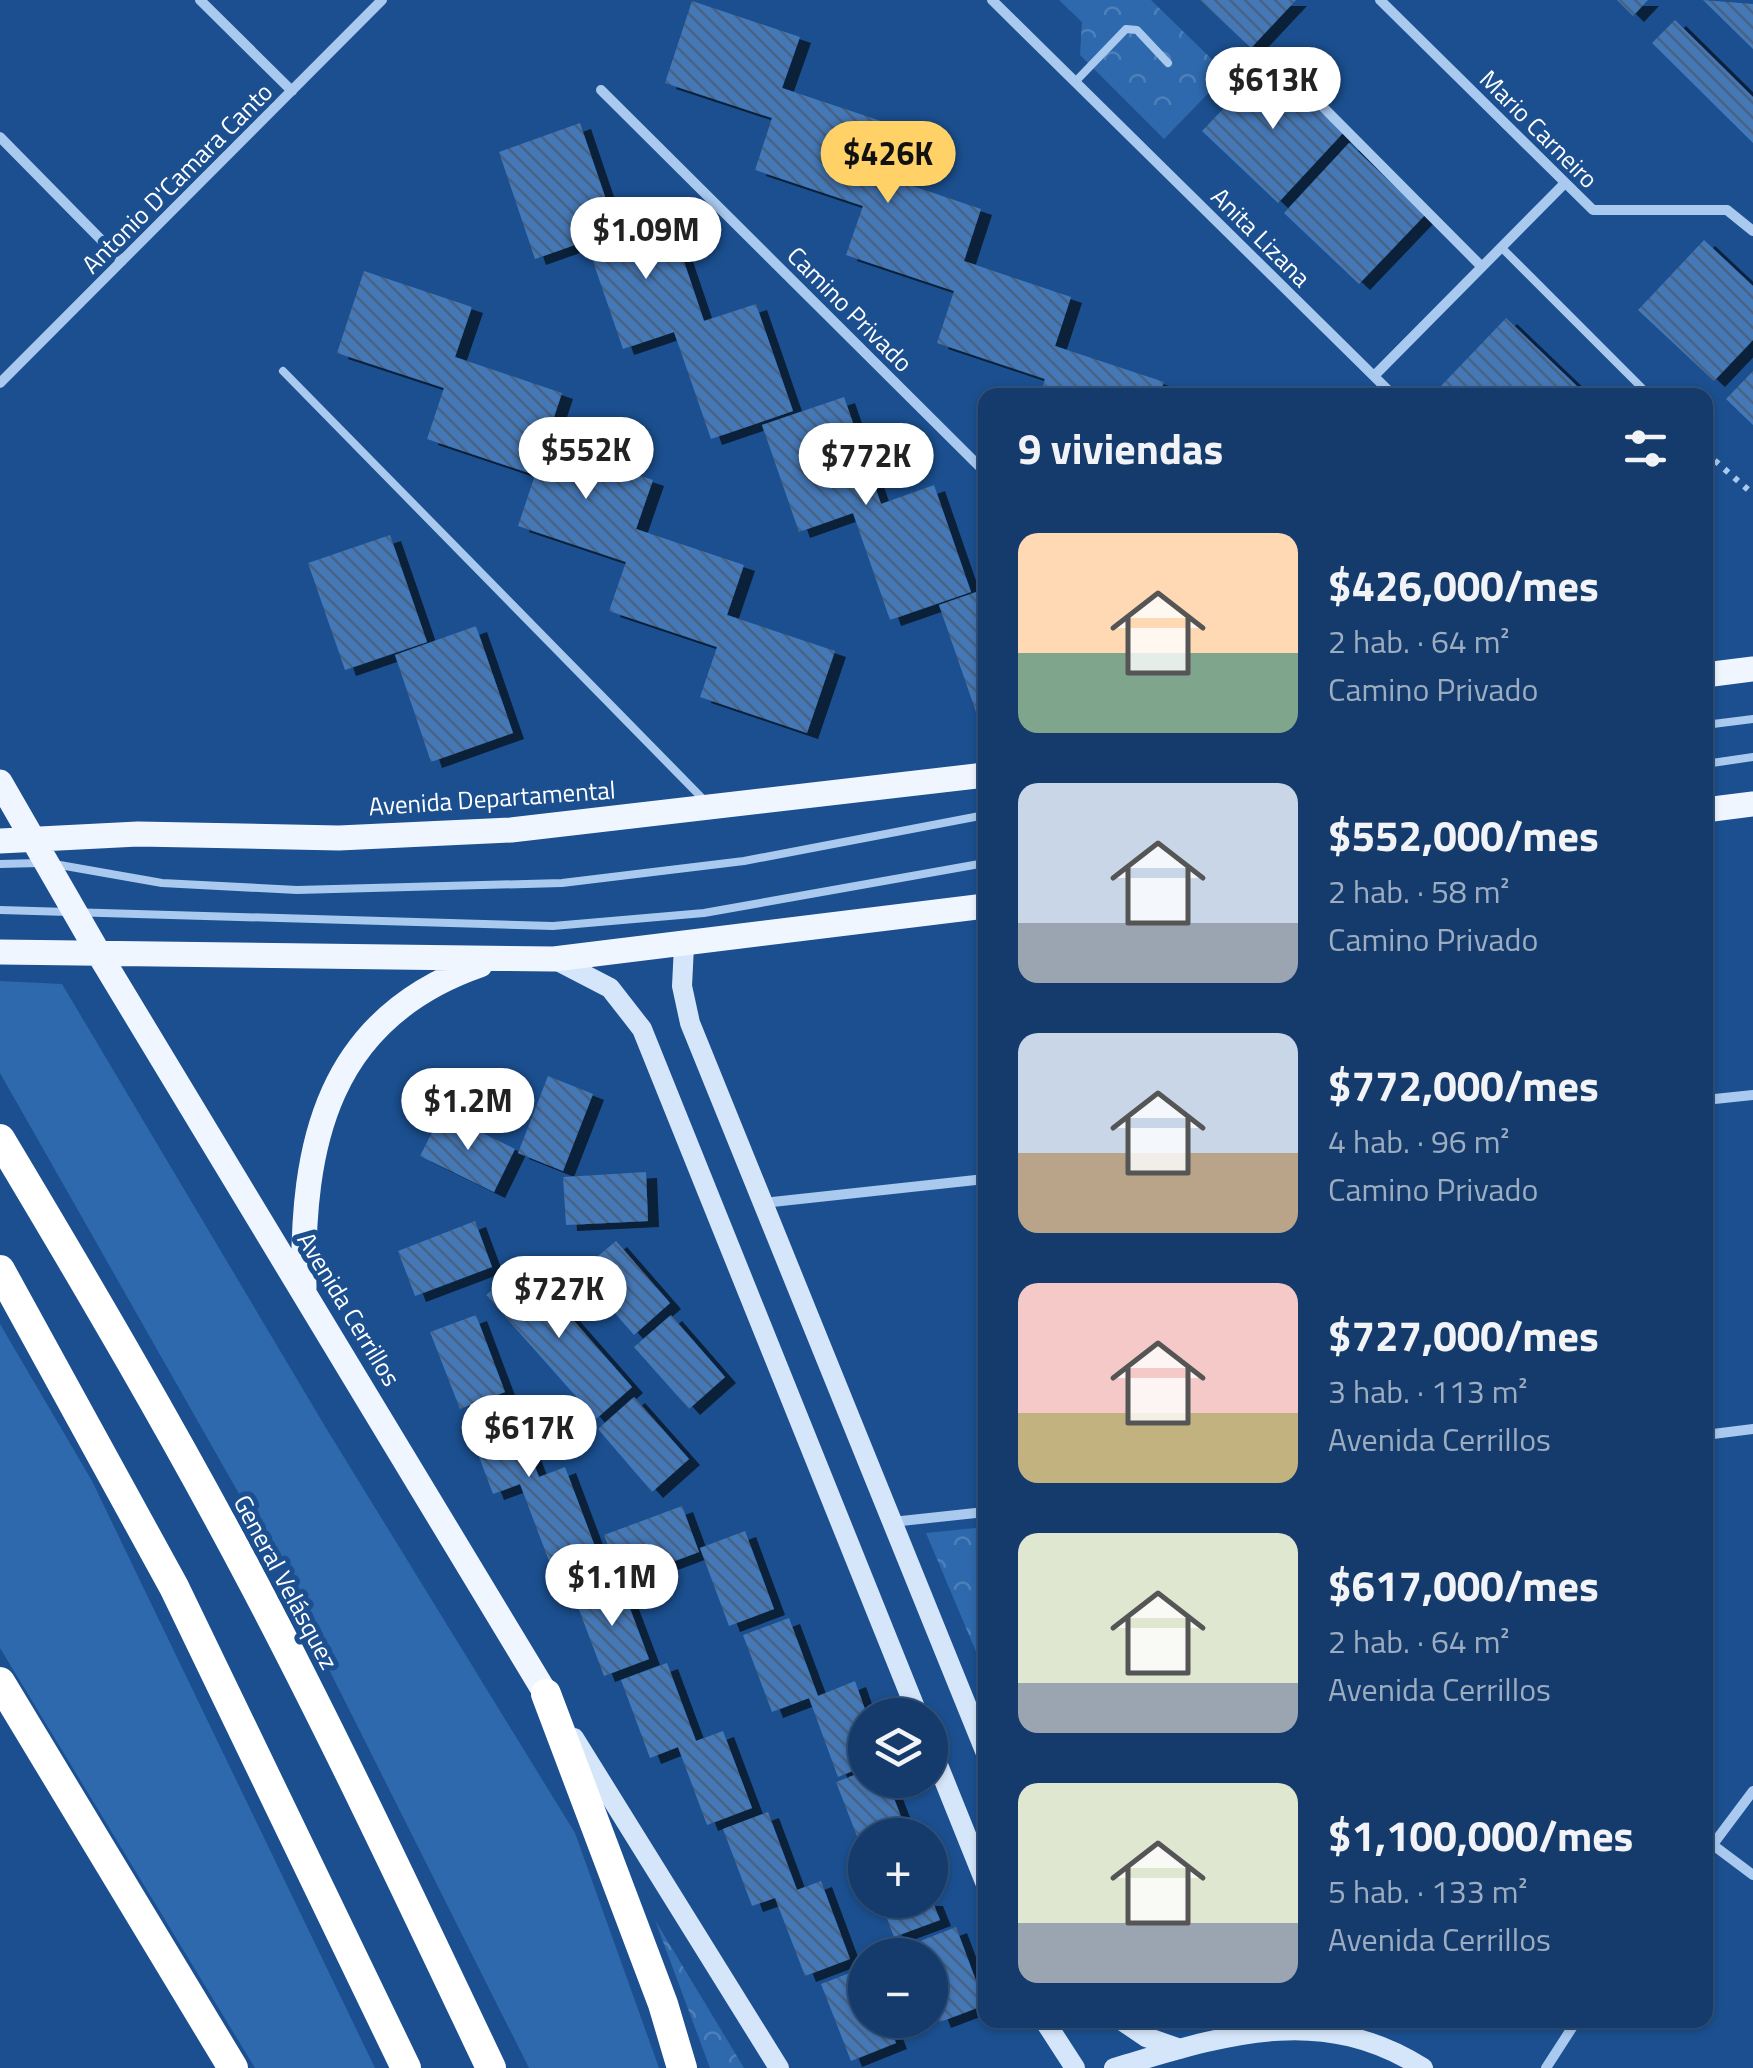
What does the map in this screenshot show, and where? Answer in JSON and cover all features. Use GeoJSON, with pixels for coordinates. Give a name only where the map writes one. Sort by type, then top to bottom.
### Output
{"type":"FeatureCollection","features":[{"type":"Feature","properties":{"kind":"highway","name":"General Velásquez"},"geometry":{"type":"LineString","coordinates":[[0,1139],[135,1366],[254,1583],[355,1782],[491,2068]]}},
{"type":"Feature","properties":{"kind":"highway"},"geometry":{"type":"LineString","coordinates":[[0,1270],[165,1570],[406,2068]]}},
{"type":"Feature","properties":{"kind":"highway"},"geometry":{"type":"LineString","coordinates":[[0,1682],[15,1716],[233,2068]]}},
{"type":"Feature","properties":{"kind":"highway"},"geometry":{"type":"LineString","coordinates":[[546,1694],[656,1987],[682,2068]]}},
{"type":"Feature","properties":{"kind":"main road"},"geometry":{"type":"LineString","coordinates":[[1713,674],[1753,669]]}},
{"type":"Feature","properties":{"kind":"main road","name":"Avenida Departamental"},"geometry":{"type":"LineString","coordinates":[[0,840],[43,852],[138,834],[430,834],[713,809],[978,776]]}},
{"type":"Feature","properties":{"kind":"main road","name":"Avenida Cerrillos"},"geometry":{"type":"LineString","coordinates":[[0,782],[99,954],[546,1694]]}},
{"type":"Feature","properties":{"kind":"main road"},"geometry":{"type":"LineString","coordinates":[[1713,809],[1753,804]]}},
{"type":"Feature","properties":{"kind":"main road"},"geometry":{"type":"LineString","coordinates":[[0,952],[554,959],[978,907]]}},
{"type":"Feature","properties":{"kind":"main road"},"geometry":{"type":"LineString","coordinates":[[304,1293],[303,1224],[308,1164],[322,1118],[342,1076],[360,1049],[406,1004],[463,971],[494,960]]}},
{"type":"Feature","properties":{"kind":"street"},"geometry":{"type":"LineString","coordinates":[[200,0],[292,90]]}},
{"type":"Feature","properties":{"kind":"street","name":"Antonio D'Camara Canto"},"geometry":{"type":"LineString","coordinates":[[0,384],[382,0]]}},
{"type":"Feature","properties":{"kind":"street","name":"Anita Lizana"},"geometry":{"type":"LineString","coordinates":[[992,0],[1387,388]]}},
{"type":"Feature","properties":{"kind":"street","name":"Mario Carneiro"},"geometry":{"type":"LineString","coordinates":[[1380,0],[1592,210],[1727,210],[1753,230]]}},
{"type":"Feature","properties":{"kind":"street","name":"Camino Privado"},"geometry":{"type":"LineString","coordinates":[[602,90],[978,465]]}},
{"type":"Feature","properties":{"kind":"street"},"geometry":{"type":"LineString","coordinates":[[1316,100],[1482,267]]}},
{"type":"Feature","properties":{"kind":"street"},"geometry":{"type":"LineString","coordinates":[[0,137],[122,261]]}},
{"type":"Feature","properties":{"kind":"street"},"geometry":{"type":"LineString","coordinates":[[1374,376],[1564,183]]}},
{"type":"Feature","properties":{"kind":"street"},"geometry":{"type":"LineString","coordinates":[[684,946],[682,986],[690,1023],[978,1729]]}},
{"type":"Feature","properties":{"kind":"street"},"geometry":{"type":"LineString","coordinates":[[554,959],[610,988],[642,1029],[911,1698]]}},
{"type":"Feature","properties":{"kind":"street"},"geometry":{"type":"LineString","coordinates":[[1713,1099],[1753,1095]]}},
{"type":"Feature","properties":{"kind":"street"},"geometry":{"type":"LineString","coordinates":[[763,1203],[978,1180]]}},
{"type":"Feature","properties":{"kind":"street"},"geometry":{"type":"LineString","coordinates":[[1713,1434],[1753,1429]]}},
{"type":"Feature","properties":{"kind":"street"},"geometry":{"type":"LineString","coordinates":[[891,1522],[978,1513]]}},
{"type":"Feature","properties":{"kind":"street","name":"Avenida Cerrillos"},"geometry":{"type":"LineString","coordinates":[[546,1694],[778,2068]]}},
{"type":"Feature","properties":{"kind":"street"},"geometry":{"type":"LineString","coordinates":[[948,1789],[978,1864]]}},
{"type":"Feature","properties":{"kind":"street"},"geometry":{"type":"LineString","coordinates":[[1713,1840],[1753,1791]]}},
{"type":"Feature","properties":{"kind":"street"},"geometry":{"type":"LineString","coordinates":[[1713,1849],[1753,1875]]}},
{"type":"Feature","properties":{"kind":"street"},"geometry":{"type":"LineString","coordinates":[[1049,2028],[1075,2068]]}},
{"type":"Feature","properties":{"kind":"street"},"geometry":{"type":"LineString","coordinates":[[1133,2028],[1180,2049]]}},
{"type":"Feature","properties":{"kind":"street"},"geometry":{"type":"LineString","coordinates":[[1114,2068],[1262,2031],[1308,2028],[1352,2035],[1413,2066]]}},
{"type":"Feature","properties":{"kind":"street"},"geometry":{"type":"LineString","coordinates":[[1546,2068],[1569,2028]]}},
{"type":"Feature","properties":{"kind":"lane"},"geometry":{"type":"LineString","coordinates":[[1075,82],[1126,29],[1137,30],[1168,63]]}},
{"type":"Feature","properties":{"kind":"lane"},"geometry":{"type":"LineString","coordinates":[[1502,248],[1641,388]]}},
{"type":"Feature","properties":{"kind":"lane"},"geometry":{"type":"LineString","coordinates":[[284,371],[713,809]]}},
{"type":"Feature","properties":{"kind":"lane"},"geometry":{"type":"LineString","coordinates":[[1713,724],[1753,718]]}},
{"type":"Feature","properties":{"kind":"lane"},"geometry":{"type":"LineString","coordinates":[[1713,763],[1753,758]]}},
{"type":"Feature","properties":{"kind":"lane"},"geometry":{"type":"LineString","coordinates":[[0,864],[43,852],[182,884],[297,890],[510,886],[744,860],[978,816]]}},
{"type":"Feature","properties":{"kind":"lane"},"geometry":{"type":"LineString","coordinates":[[0,910],[552,926],[626,922],[760,905],[978,864]]}},
{"type":"Feature","properties":{"kind":"path"},"geometry":{"type":"LineString","coordinates":[[1713,459],[1753,494]]}},
{"type":"Feature","properties":{"kind":"green space"},"geometry":{"type":"Polygon","coordinates":[[[1059,0],[1151,0],[1227,74],[1164,139],[1080,55],[1082,22],[1059,0]]]}},
{"type":"Feature","properties":{"kind":"green space"},"geometry":{"type":"Polygon","coordinates":[[[0,981],[62,984],[326,1428],[575,1833],[659,2068],[529,2068],[255,1522],[0,1073],[0,981]]]}},
{"type":"Feature","properties":{"kind":"green space"},"geometry":{"type":"Polygon","coordinates":[[[0,1324],[92,1481],[375,2068],[255,2068],[0,1648],[0,1324]]]}},
{"type":"Feature","properties":{"kind":"green space"},"geometry":{"type":"Polygon","coordinates":[[[978,1528],[978,1656],[926,1533],[978,1528]]]}},
{"type":"Feature","properties":{"kind":"green space"},"geometry":{"type":"Polygon","coordinates":[[[655,1920],[744,2068],[710,2068],[655,1920]]]}},
{"type":"Feature","properties":{"kind":"building"},"geometry":{"type":"Polygon","coordinates":[[[1200,0],[1296,0],[1251,48],[1200,0]]]}},
{"type":"Feature","properties":{"kind":"building"},"geometry":{"type":"Polygon","coordinates":[[[1617,0],[1648,0],[1633,16],[1617,0]]]}},
{"type":"Feature","properties":{"kind":"building"},"geometry":{"type":"Polygon","coordinates":[[[1703,0],[1753,4],[1753,49],[1703,0]]]}},
{"type":"Feature","properties":{"kind":"building"},"geometry":{"type":"Polygon","coordinates":[[[692,1],[800,37],[782,88],[890,124],[874,173],[981,209],[964,261],[1071,297],[1055,346],[1164,382],[1162,388],[1042,388],[1045,379],[937,343],[954,291],[846,255],[863,206],[755,170],[772,118],[665,83],[692,1]]]}},
{"type":"Feature","properties":{"kind":"building"},"geometry":{"type":"Polygon","coordinates":[[[1675,20],[1753,97],[1753,143],[1652,43],[1675,20]]]}},
{"type":"Feature","properties":{"kind":"building"},"geometry":{"type":"Polygon","coordinates":[[[1268,62],[1343,133],[1278,203],[1202,131],[1268,62]]]}},
{"type":"Feature","properties":{"kind":"building"},"geometry":{"type":"Polygon","coordinates":[[[580,123],[617,232],[668,214],[704,321],[756,304],[793,411],[711,439],[674,332],[623,349],[586,241],[535,259],[499,152],[580,123]]]}},
{"type":"Feature","properties":{"kind":"building"},"geometry":{"type":"Polygon","coordinates":[[[1349,143],[1425,215],[1359,284],[1284,213],[1349,143]]]}},
{"type":"Feature","properties":{"kind":"building"},"geometry":{"type":"Polygon","coordinates":[[[1704,240],[1753,286],[1753,340],[1714,381],[1638,310],[1704,240]]]}},
{"type":"Feature","properties":{"kind":"building"},"geometry":{"type":"Polygon","coordinates":[[[364,271],[472,307],[455,357],[562,393],[545,444],[653,480],[636,529],[744,565],[727,615],[835,651],[807,733],[700,697],[717,647],[609,611],[626,562],[518,526],[535,475],[427,439],[444,388],[337,353],[364,271]]]}},
{"type":"Feature","properties":{"kind":"building"},"geometry":{"type":"Polygon","coordinates":[[[1506,318],[1579,388],[1441,388],[1506,318]]]}},
{"type":"Feature","properties":{"kind":"building"},"geometry":{"type":"Polygon","coordinates":[[[1753,371],[1753,425],[1726,399],[1753,371]]]}},
{"type":"Feature","properties":{"kind":"building"},"geometry":{"type":"Polygon","coordinates":[[[844,397],[881,504],[934,485],[971,592],[890,620],[853,513],[799,532],[762,425],[844,397]]]}},
{"type":"Feature","properties":{"kind":"building"},"geometry":{"type":"Polygon","coordinates":[[[390,535],[427,642],[345,670],[308,563],[390,535]]]}},
{"type":"Feature","properties":{"kind":"building"},"geometry":{"type":"Polygon","coordinates":[[[978,591],[978,711],[976,712],[939,605],[978,591]]]}},
{"type":"Feature","properties":{"kind":"building"},"geometry":{"type":"Polygon","coordinates":[[[476,626],[513,733],[431,762],[395,655],[476,626]]]}},
{"type":"Feature","properties":{"kind":"building"},"geometry":{"type":"Polygon","coordinates":[[[548,1076],[593,1094],[563,1171],[518,1153],[548,1076]]]}},
{"type":"Feature","properties":{"kind":"building"},"geometry":{"type":"Polygon","coordinates":[[[442,1113],[515,1149],[494,1192],[420,1156],[442,1113]]]}},
{"type":"Feature","properties":{"kind":"building"},"geometry":{"type":"Polygon","coordinates":[[[646,1172],[648,1221],[566,1225],[563,1177],[646,1172]]]}},
{"type":"Feature","properties":{"kind":"building"},"geometry":{"type":"Polygon","coordinates":[[[475,1221],[492,1267],[415,1296],[398,1251],[475,1221]]]}},
{"type":"Feature","properties":{"kind":"building"},"geometry":{"type":"Polygon","coordinates":[[[616,1241],[670,1303],[634,1335],[579,1272],[616,1241]]]}},
{"type":"Feature","properties":{"kind":"building"},"geometry":{"type":"Polygon","coordinates":[[[523,1263],[632,1387],[596,1419],[486,1295],[523,1263]]]}},
{"type":"Feature","properties":{"kind":"building"},"geometry":{"type":"Polygon","coordinates":[[[476,1315],[505,1392],[460,1409],[430,1332],[476,1315]]]}},
{"type":"Feature","properties":{"kind":"building"},"geometry":{"type":"Polygon","coordinates":[[[671,1315],[725,1377],[689,1409],[634,1347],[671,1315]]]}},
{"type":"Feature","properties":{"kind":"building"},"geometry":{"type":"Polygon","coordinates":[[[634,1397],[689,1459],[652,1492],[598,1429],[634,1397]]]}},
{"type":"Feature","properties":{"kind":"building"},"geometry":{"type":"Polygon","coordinates":[[[509,1400],[539,1477],[565,1467],[594,1544],[549,1561],[520,1484],[493,1494],[464,1417],[509,1400]]]}},
{"type":"Feature","properties":{"kind":"building"},"geometry":{"type":"Polygon","coordinates":[[[682,1506],[699,1552],[621,1581],[604,1535],[682,1506]]]}},
{"type":"Feature","properties":{"kind":"building"},"geometry":{"type":"Polygon","coordinates":[[[745,1531],[774,1609],[729,1626],[700,1548],[745,1531]]]}},
{"type":"Feature","properties":{"kind":"building"},"geometry":{"type":"Polygon","coordinates":[[[620,1582],[649,1659],[604,1676],[575,1599],[620,1582]]]}},
{"type":"Feature","properties":{"kind":"building"},"geometry":{"type":"Polygon","coordinates":[[[789,1618],[818,1696],[855,1681],[861,1698],[848,1698],[848,1773],[838,1777],[809,1698],[772,1712],[743,1635],[789,1618]]]}},
{"type":"Feature","properties":{"kind":"building"},"geometry":{"type":"Polygon","coordinates":[[[667,1663],[696,1741],[723,1731],[752,1808],[707,1825],[678,1747],[650,1758],[621,1680],[667,1663]]]}},
{"type":"Feature","properties":{"kind":"building"},"geometry":{"type":"Polygon","coordinates":[[[848,1777],[848,1798],[894,1798],[902,1818],[850,1818],[836,1782],[848,1777]]]}},
{"type":"Feature","properties":{"kind":"building"},"geometry":{"type":"Polygon","coordinates":[[[768,1812],[797,1890],[821,1881],[848,1960],[805,1976],[775,1898],[752,1906],[723,1829],[768,1812]]]}},
{"type":"Feature","properties":{"kind":"building"},"geometry":{"type":"Polygon","coordinates":[[[887,1918],[940,1920],[894,1937],[887,1918]]]}},
{"type":"Feature","properties":{"kind":"building"},"geometry":{"type":"Polygon","coordinates":[[[956,1927],[978,1986],[978,2008],[948,2019],[948,1938],[928,1938],[956,1927]]]}},
{"type":"Feature","properties":{"kind":"building"},"geometry":{"type":"Polygon","coordinates":[[[848,1974],[848,2038],[894,2038],[896,2043],[851,2061],[821,1984],[848,1974]]]}}]}
